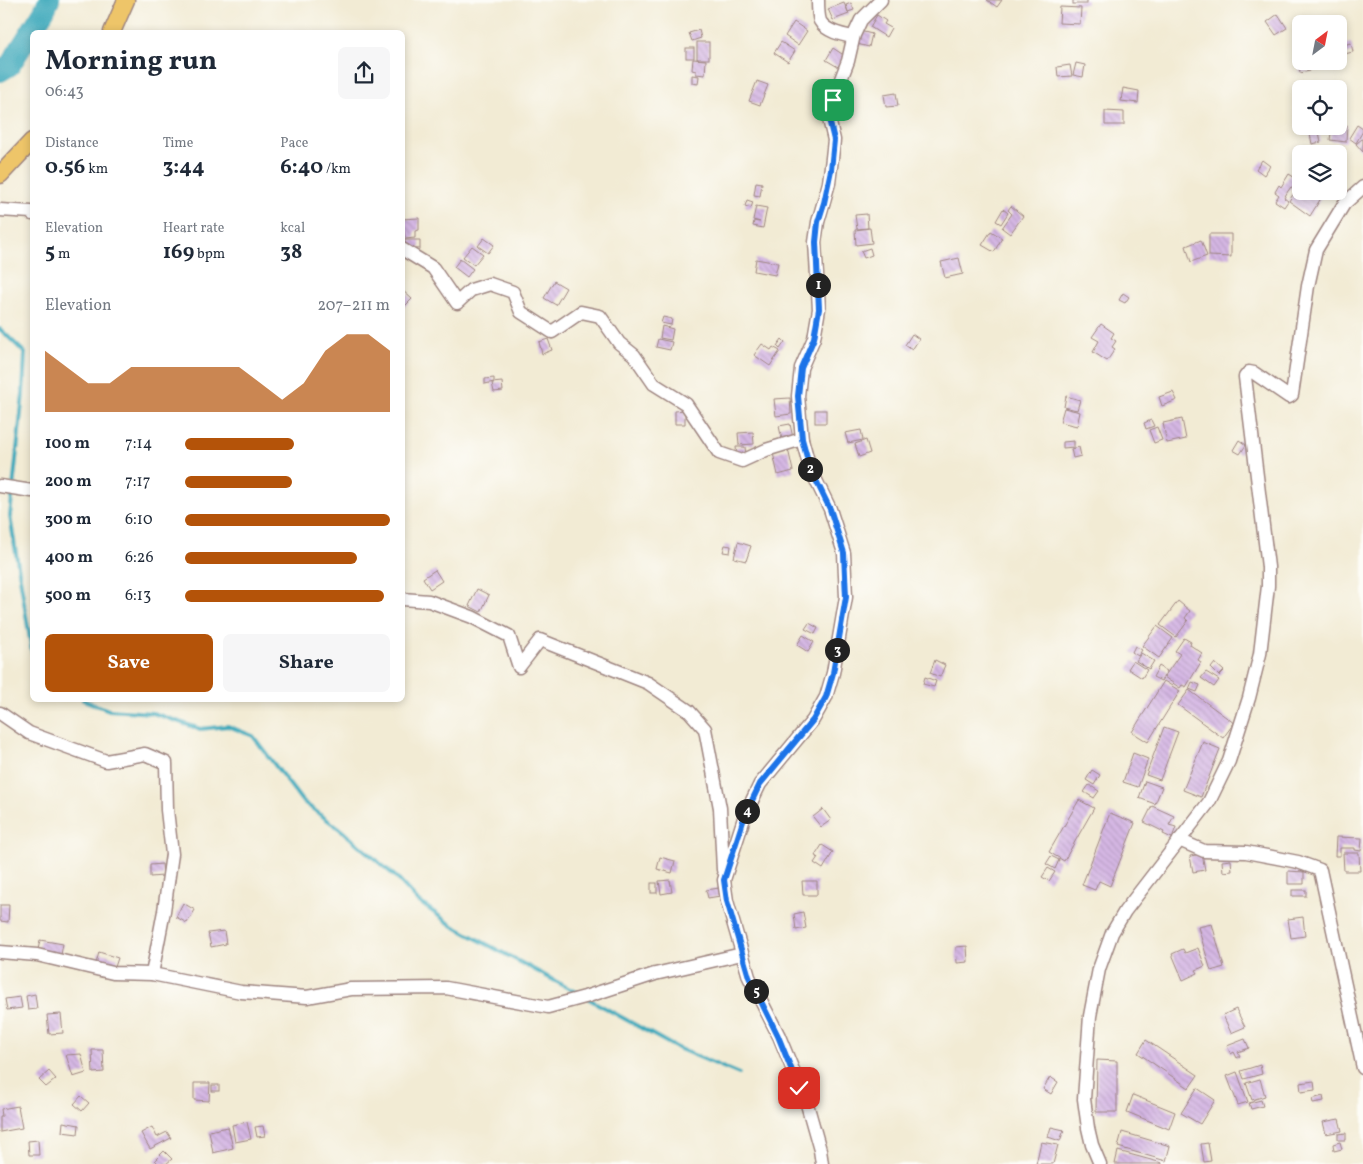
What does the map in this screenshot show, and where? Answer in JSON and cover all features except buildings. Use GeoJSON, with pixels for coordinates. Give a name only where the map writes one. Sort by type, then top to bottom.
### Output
{"type":"FeatureCollection","features":[{"type":"Feature","properties":{"kind":"main road"},"geometry":{"type":"LineString","coordinates":[[113,30],[126,0]]}},
{"type":"Feature","properties":{"kind":"main road"},"geometry":{"type":"LineString","coordinates":[[0,175],[30,143]]}},
{"type":"Feature","properties":{"kind":"street"},"geometry":{"type":"LineString","coordinates":[[818,0],[820,20],[824,25],[834,32],[853,37]]}},
{"type":"Feature","properties":{"kind":"street"},"geometry":{"type":"LineString","coordinates":[[724,880],[745,815],[760,784],[813,720],[826,697],[833,673],[846,597],[844,553],[830,509],[810,468],[802,439],[798,396],[801,368],[814,338],[819,309],[816,242],[818,222],[824,203],[834,140],[829,110],[848,61],[853,37],[861,20],[881,0]]}},
{"type":"Feature","properties":{"kind":"street"},"geometry":{"type":"LineString","coordinates":[[1100,1164],[1085,1118],[1084,1099],[1090,1016],[1099,970],[1112,933],[1125,911],[1210,802],[1227,767],[1249,698],[1261,646],[1268,586],[1268,567],[1253,432],[1245,387],[1246,375],[1250,372],[1254,373],[1288,397],[1292,395],[1308,286],[1316,250],[1344,204],[1363,187]]}},
{"type":"Feature","properties":{"kind":"street"},"geometry":{"type":"LineString","coordinates":[[0,210],[30,212]]}},
{"type":"Feature","properties":{"kind":"street"},"geometry":{"type":"LineString","coordinates":[[405,251],[433,268],[457,303],[471,290],[490,284],[513,292],[521,312],[552,332],[581,312],[600,316],[619,342],[634,355],[654,384],[686,404],[719,453],[742,460],[766,450],[802,439]]}},
{"type":"Feature","properties":{"kind":"street"},"geometry":{"type":"LineString","coordinates":[[0,486],[30,491]]}},
{"type":"Feature","properties":{"kind":"street"},"geometry":{"type":"LineString","coordinates":[[405,598],[429,601],[472,617],[509,636],[519,667],[540,640],[648,683],[689,711],[704,729],[720,808],[727,901],[749,977],[778,1036],[807,1104],[822,1164]]}},
{"type":"Feature","properties":{"kind":"street"},"geometry":{"type":"LineString","coordinates":[[0,713],[29,733],[106,761],[145,754],[166,763],[167,810],[172,854],[152,974]]}},
{"type":"Feature","properties":{"kind":"street"},"geometry":{"type":"LineString","coordinates":[[1179,840],[1204,851],[1246,852],[1298,862],[1320,870],[1363,1068]]}},
{"type":"Feature","properties":{"kind":"street"},"geometry":{"type":"LineString","coordinates":[[0,952],[37,955],[113,973],[152,974],[241,992],[307,997],[351,989],[446,988],[548,1007],[586,997],[655,974],[742,954]]}},
{"type":"Feature","properties":{"kind":"waterway"},"geometry":{"type":"LineString","coordinates":[[32,30],[49,0]]}},
{"type":"Feature","properties":{"kind":"waterway"},"geometry":{"type":"LineString","coordinates":[[0,71],[10,65],[30,33]]}},
{"type":"Feature","properties":{"kind":"waterway"},"geometry":{"type":"LineString","coordinates":[[0,329],[25,353],[23,394],[10,516],[30,640]]}},
{"type":"Feature","properties":{"kind":"waterway"},"geometry":{"type":"LineString","coordinates":[[88,702],[109,710],[153,713],[200,729],[228,726],[253,736],[302,801],[341,830],[396,877],[418,901],[453,926],[581,995]]}},
{"type":"Feature","properties":{"kind":"waterway"},"geometry":{"type":"LineString","coordinates":[[589,999],[675,1047],[739,1074]]}},
{"type":"Feature","properties":{"kind":"route"},"geometry":{"type":"LineString","coordinates":[[799,1088],[770,1018],[749,977],[727,901],[724,880],[745,815],[760,784],[813,720],[826,697],[833,673],[846,597],[844,553],[830,509],[810,468],[802,439],[798,396],[801,368],[814,338],[819,309],[816,242],[818,222],[831,170],[834,140],[829,110],[833,100]]}}]}
